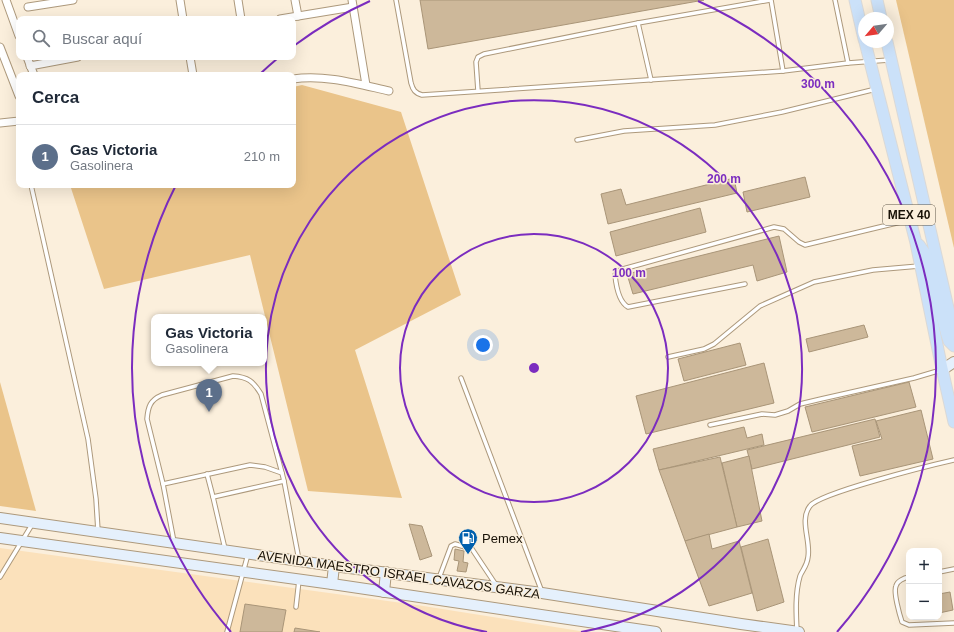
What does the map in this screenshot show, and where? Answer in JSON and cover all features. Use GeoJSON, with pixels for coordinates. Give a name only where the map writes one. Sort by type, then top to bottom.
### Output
{"type":"FeatureCollection","features":[{"type":"Feature","properties":{"kind":"main road"},"geometry":{"type":"LineString","coordinates":[[855,0],[858,13]]}},
{"type":"Feature","properties":{"kind":"main road"},"geometry":{"type":"LineString","coordinates":[[877,0],[880,12]]}},
{"type":"Feature","properties":{"kind":"main road","name":"MEX 40"},"geometry":{"type":"LineString","coordinates":[[866,48],[916,243],[954,422]]}},
{"type":"Feature","properties":{"kind":"main road","name":"MEX 40"},"geometry":{"type":"LineString","coordinates":[[888,48],[954,334]]}},
{"type":"Feature","properties":{"kind":"main road"},"geometry":{"type":"LineString","coordinates":[[916,243],[921,246],[926,255],[947,335],[949,341],[954,346]]}},
{"type":"Feature","properties":{"kind":"main road"},"geometry":{"type":"LineString","coordinates":[[942,370],[954,362]]}},
{"type":"Feature","properties":{"kind":"main road","name":"AVENIDA MAESTRO ISRAEL CAVAZOS GARZA"},"geometry":{"type":"LineString","coordinates":[[0,518],[334,566],[542,593],[740,628],[798,632]]}},
{"type":"Feature","properties":{"kind":"main road","name":"AVENIDA MAESTRO ISRAEL CAVAZOS GARZA"},"geometry":{"type":"LineString","coordinates":[[0,538],[243,573],[332,584],[656,632]]}},
{"type":"Feature","properties":{"kind":"main road"},"geometry":{"type":"LineString","coordinates":[[332,584],[334,566]]}},
{"type":"Feature","properties":{"kind":"main road"},"geometry":{"type":"LineString","coordinates":[[384,592],[386,572]]}},
{"type":"Feature","properties":{"kind":"street"},"geometry":{"type":"LineString","coordinates":[[6,0],[16,28]]}},
{"type":"Feature","properties":{"kind":"street"},"geometry":{"type":"LineString","coordinates":[[28,8],[73,0]]}},
{"type":"Feature","properties":{"kind":"street"},"geometry":{"type":"LineString","coordinates":[[180,0],[183,16]]}},
{"type":"Feature","properties":{"kind":"street"},"geometry":{"type":"LineString","coordinates":[[238,0],[241,16]]}},
{"type":"Feature","properties":{"kind":"street"},"geometry":{"type":"LineString","coordinates":[[295,0],[298,16],[352,4],[366,86]]}},
{"type":"Feature","properties":{"kind":"street"},"geometry":{"type":"LineString","coordinates":[[0,47],[16,88]]}},
{"type":"Feature","properties":{"kind":"street"},"geometry":{"type":"LineString","coordinates":[[28,60],[33,72]]}},
{"type":"Feature","properties":{"kind":"street"},"geometry":{"type":"LineString","coordinates":[[30,66],[62,60]]}},
{"type":"Feature","properties":{"kind":"street"},"geometry":{"type":"LineString","coordinates":[[190,60],[192,72]]}},
{"type":"Feature","properties":{"kind":"street"},"geometry":{"type":"LineString","coordinates":[[296,79],[326,78],[389,91]]}},
{"type":"Feature","properties":{"kind":"street"},"geometry":{"type":"LineString","coordinates":[[0,123],[16,121]]}},
{"type":"Feature","properties":{"kind":"lane"},"geometry":{"type":"LineString","coordinates":[[396,0],[411,83],[413,90],[417,94],[422,95],[783,71],[848,63],[891,60]]}},
{"type":"Feature","properties":{"kind":"lane"},"geometry":{"type":"LineString","coordinates":[[478,91],[476,62],[478,57],[484,54],[638,23],[770,0],[783,71]]}},
{"type":"Feature","properties":{"kind":"lane"},"geometry":{"type":"LineString","coordinates":[[835,0],[848,63]]}},
{"type":"Feature","properties":{"kind":"lane"},"geometry":{"type":"LineString","coordinates":[[638,23],[651,80]]}},
{"type":"Feature","properties":{"kind":"lane"},"geometry":{"type":"LineString","coordinates":[[577,140],[624,131],[715,125],[782,112],[877,89]]}},
{"type":"Feature","properties":{"kind":"lane"},"geometry":{"type":"LineString","coordinates":[[32,188],[88,439],[96,499],[98,531]]}},
{"type":"Feature","properties":{"kind":"lane"},"geometry":{"type":"LineString","coordinates":[[745,284],[628,308],[621,301],[615,275],[623,269],[774,227],[784,229],[798,242],[806,244],[910,220]]}},
{"type":"Feature","properties":{"kind":"lane"},"geometry":{"type":"LineString","coordinates":[[668,357],[704,349],[714,344],[760,306],[814,282],[873,270],[920,266]]}},
{"type":"Feature","properties":{"kind":"lane"},"geometry":{"type":"LineString","coordinates":[[710,425],[762,414],[775,415],[788,411],[800,404],[821,398],[914,378],[942,370]]}},
{"type":"Feature","properties":{"kind":"lane"},"geometry":{"type":"LineString","coordinates":[[174,542],[163,484],[147,419],[150,403],[155,398],[233,376],[242,376],[250,379],[261,394],[284,481],[299,561]]}},
{"type":"Feature","properties":{"kind":"lane"},"geometry":{"type":"LineString","coordinates":[[461,378],[542,593]]}},
{"type":"Feature","properties":{"kind":"lane"},"geometry":{"type":"LineString","coordinates":[[798,632],[798,587],[801,575],[807,565],[809,553],[806,514],[810,506],[818,500],[857,486],[954,460]]}},
{"type":"Feature","properties":{"kind":"lane"},"geometry":{"type":"LineString","coordinates":[[163,484],[250,465],[265,466],[282,474]]}},
{"type":"Feature","properties":{"kind":"lane"},"geometry":{"type":"LineString","coordinates":[[208,474],[225,550]]}},
{"type":"Feature","properties":{"kind":"lane"},"geometry":{"type":"LineString","coordinates":[[213,497],[284,481]]}},
{"type":"Feature","properties":{"kind":"lane"},"geometry":{"type":"LineString","coordinates":[[0,577],[34,522]]}},
{"type":"Feature","properties":{"kind":"lane"},"geometry":{"type":"LineString","coordinates":[[439,580],[452,545],[455,544],[472,549],[498,588]]}},
{"type":"Feature","properties":{"kind":"lane"},"geometry":{"type":"LineString","coordinates":[[227,632],[248,553]]}},
{"type":"Feature","properties":{"kind":"lane"},"geometry":{"type":"LineString","coordinates":[[942,572],[954,570]]}},
{"type":"Feature","properties":{"kind":"lane"},"geometry":{"type":"LineString","coordinates":[[906,578],[900,581],[896,586],[902,622],[908,625],[954,622]]}},
{"type":"Feature","properties":{"kind":"lane"},"geometry":{"type":"LineString","coordinates":[[296,607],[299,580]]}},
{"type":"Feature","properties":{"kind":"shaded area"},"geometry":{"type":"Polygon","coordinates":[[[896,0],[954,0],[954,248],[896,0]]]}},
{"type":"Feature","properties":{"kind":"shaded area"},"geometry":{"type":"Polygon","coordinates":[[[302,85],[401,112],[461,295],[355,350],[402,498],[308,491],[267,324],[267,314],[264,314],[250,255],[104,289],[71,188],[296,188],[296,86],[302,85]]]}},
{"type":"Feature","properties":{"kind":"shaded area"},"geometry":{"type":"Polygon","coordinates":[[[0,382],[36,511],[0,506],[0,382]]]}},
{"type":"Feature","properties":{"kind":"shaded area"},"geometry":{"type":"Polygon","coordinates":[[[0,548],[417,605],[586,632],[0,632],[0,548]]]}},
{"type":"Feature","properties":{"kind":"building"},"geometry":{"type":"Polygon","coordinates":[[[420,0],[704,0],[428,49],[420,0]]]}},
{"type":"Feature","properties":{"kind":"building"},"geometry":{"type":"Polygon","coordinates":[[[805,177],[810,197],[747,212],[743,192],[805,177]]]}},
{"type":"Feature","properties":{"kind":"building"},"geometry":{"type":"Polygon","coordinates":[[[734,178],[737,193],[608,224],[601,194],[621,189],[626,205],[734,178]]]}},
{"type":"Feature","properties":{"kind":"building"},"geometry":{"type":"Polygon","coordinates":[[[700,208],[706,232],[616,256],[610,232],[700,208]]]}},
{"type":"Feature","properties":{"kind":"building"},"geometry":{"type":"Polygon","coordinates":[[[779,236],[787,272],[757,281],[753,265],[633,294],[627,274],[779,236]]]}},
{"type":"Feature","properties":{"kind":"building"},"geometry":{"type":"Polygon","coordinates":[[[864,325],[868,337],[809,352],[806,339],[864,325]]]}},
{"type":"Feature","properties":{"kind":"building"},"geometry":{"type":"Polygon","coordinates":[[[740,343],[746,365],[684,381],[678,359],[740,343]]]}},
{"type":"Feature","properties":{"kind":"building"},"geometry":{"type":"Polygon","coordinates":[[[764,363],[774,403],[646,434],[636,396],[764,363]]]}},
{"type":"Feature","properties":{"kind":"building"},"geometry":{"type":"Polygon","coordinates":[[[909,382],[916,407],[812,432],[805,407],[909,382]]]}},
{"type":"Feature","properties":{"kind":"building"},"geometry":{"type":"Polygon","coordinates":[[[921,410],[933,459],[860,476],[852,446],[882,439],[876,421],[921,410]]]}},
{"type":"Feature","properties":{"kind":"building"},"geometry":{"type":"Polygon","coordinates":[[[875,419],[880,437],[752,469],[747,450],[875,419]]]}},
{"type":"Feature","properties":{"kind":"building"},"geometry":{"type":"Polygon","coordinates":[[[744,427],[747,438],[762,434],[764,445],[659,470],[653,449],[744,427]]]}},
{"type":"Feature","properties":{"kind":"building"},"geometry":{"type":"Polygon","coordinates":[[[749,456],[762,521],[737,527],[722,463],[749,456]]]}},
{"type":"Feature","properties":{"kind":"building"},"geometry":{"type":"Polygon","coordinates":[[[720,457],[737,527],[685,541],[659,470],[720,457]]]}},
{"type":"Feature","properties":{"kind":"building"},"geometry":{"type":"Polygon","coordinates":[[[409,524],[422,526],[432,556],[420,560],[409,524]]]}},
{"type":"Feature","properties":{"kind":"building"},"geometry":{"type":"Polygon","coordinates":[[[709,534],[712,549],[739,541],[752,593],[709,606],[685,541],[709,534]]]}},
{"type":"Feature","properties":{"kind":"building"},"geometry":{"type":"Polygon","coordinates":[[[768,539],[784,602],[757,611],[741,547],[768,539]]]}},
{"type":"Feature","properties":{"kind":"building"},"geometry":{"type":"Polygon","coordinates":[[[455,549],[464,551],[463,562],[468,563],[466,572],[457,571],[459,561],[454,560],[455,549]]]}},
{"type":"Feature","properties":{"kind":"building"},"geometry":{"type":"Polygon","coordinates":[[[950,592],[953,610],[942,612],[942,593],[950,592]]]}},
{"type":"Feature","properties":{"kind":"building"},"geometry":{"type":"Polygon","coordinates":[[[245,604],[286,610],[282,632],[240,632],[245,604]]]}},
{"type":"Feature","properties":{"kind":"building"},"geometry":{"type":"Polygon","coordinates":[[[295,628],[320,632],[294,632],[295,628]]]}},
{"type":"Feature","properties":{"kind":"place","name":"Gas Victoria"},"geometry":{"type":"Point","coordinates":[209,412]}},
{"type":"Feature","properties":{"kind":"place","name":"Pemex"},"geometry":{"type":"Point","coordinates":[468,555]}}]}
